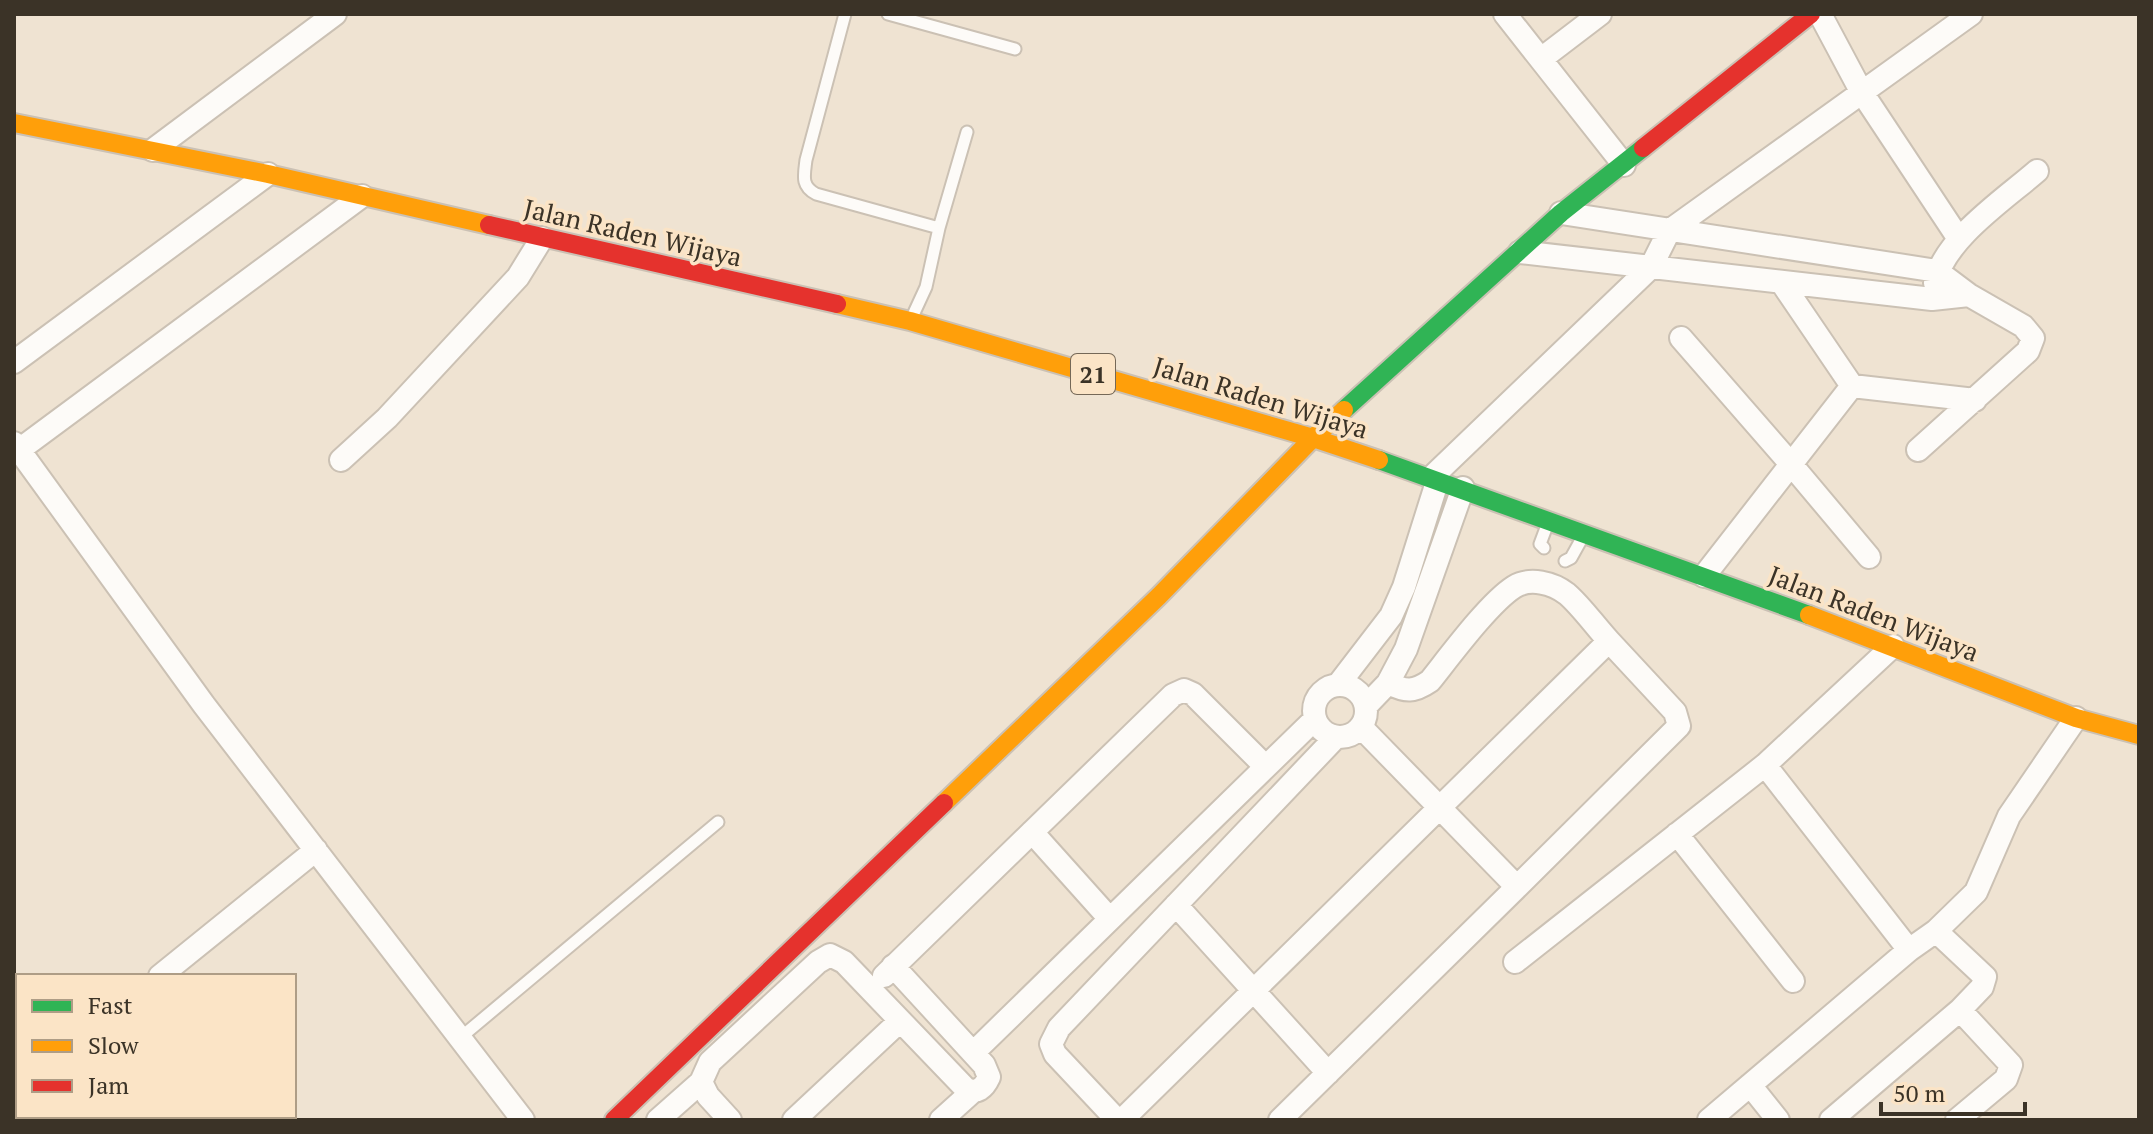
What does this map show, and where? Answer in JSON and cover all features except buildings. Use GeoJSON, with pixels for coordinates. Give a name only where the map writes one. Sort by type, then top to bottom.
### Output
{"type":"FeatureCollection","features":[{"type":"Feature","properties":{"kind":"main road"},"geometry":{"type":"LineString","coordinates":[[614,1120],[1159,596],[1313,438],[1561,213],[1811,14]]}},
{"type":"Feature","properties":{"kind":"main road","name":"Jalan Raden Wijaya"},"geometry":{"type":"LineString","coordinates":[[14,123],[268,174],[910,321],[1313,438],[1435,478],[1893,646],[2076,718],[2138,733]]}},
{"type":"Feature","properties":{"kind":"street"},"geometry":{"type":"LineString","coordinates":[[153,150],[335,14]]}},
{"type":"Feature","properties":{"kind":"street"},"geometry":{"type":"LineString","coordinates":[[1505,14],[1624,165]]}},
{"type":"Feature","properties":{"kind":"street"},"geometry":{"type":"LineString","coordinates":[[1541,59],[1600,14]]}},
{"type":"Feature","properties":{"kind":"street"},"geometry":{"type":"LineString","coordinates":[[1820,14],[1861,91],[1959,239]]}},
{"type":"Feature","properties":{"kind":"street"},"geometry":{"type":"LineString","coordinates":[[1517,887],[1438,808],[1364,717],[1356,690],[1338,685],[1319,696],[1315,719],[1323,731],[1336,737],[1350,736],[1364,717],[1388,683],[1406,649],[1435,478],[1651,267],[1669,231],[1971,14]]}},
{"type":"Feature","properties":{"kind":"street"},"geometry":{"type":"LineString","coordinates":[[1932,299],[1937,271],[1959,239],[2037,171]]}},
{"type":"Feature","properties":{"kind":"street"},"geometry":{"type":"LineString","coordinates":[[14,362],[268,174]]}},
{"type":"Feature","properties":{"kind":"street"},"geometry":{"type":"LineString","coordinates":[[362,196],[17,446],[204,705],[523,1120]]}},
{"type":"Feature","properties":{"kind":"street"},"geometry":{"type":"LineString","coordinates":[[1561,213],[1937,271],[1969,295],[2023,326],[2033,338],[2028,351],[1918,450]]}},
{"type":"Feature","properties":{"kind":"street"},"geometry":{"type":"LineString","coordinates":[[341,460],[387,418],[518,277],[542,238]]}},
{"type":"Feature","properties":{"kind":"street"},"geometry":{"type":"LineString","coordinates":[[1520,252],[1932,299],[1969,295]]}},
{"type":"Feature","properties":{"kind":"street"},"geometry":{"type":"LineString","coordinates":[[1782,283],[1852,386],[1975,400]]}},
{"type":"Feature","properties":{"kind":"street"},"geometry":{"type":"LineString","coordinates":[[1681,338],[1869,557]]}},
{"type":"Feature","properties":{"kind":"street"},"geometry":{"type":"LineString","coordinates":[[1704,576],[1852,386]]}},
{"type":"Feature","properties":{"kind":"street"},"geometry":{"type":"LineString","coordinates":[[1338,685],[1414,591],[1463,488]]}},
{"type":"Feature","properties":{"kind":"street"},"geometry":{"type":"LineString","coordinates":[[1280,1120],[1679,726],[1675,712],[1566,594],[1545,583],[1529,582],[1515,586],[1430,681],[1418,689],[1404,691],[1388,683]]}},
{"type":"Feature","properties":{"kind":"street"},"geometry":{"type":"LineString","coordinates":[[1336,737],[1059,1028],[1051,1044],[1055,1054],[1120,1120],[1254,993],[1609,641]]}},
{"type":"Feature","properties":{"kind":"street"},"geometry":{"type":"LineString","coordinates":[[1515,962],[1765,765],[1893,646]]}},
{"type":"Feature","properties":{"kind":"street"},"geometry":{"type":"LineString","coordinates":[[871,990],[1173,695],[1184,690],[1193,694],[1265,766]]}},
{"type":"Feature","properties":{"kind":"street"},"geometry":{"type":"LineString","coordinates":[[1709,1120],[1909,950],[1936,931],[1976,892],[2009,816],[2076,718]]}},
{"type":"Feature","properties":{"kind":"street"},"geometry":{"type":"LineString","coordinates":[[973,1053],[1315,719]]}},
{"type":"Feature","properties":{"kind":"street"},"geometry":{"type":"LineString","coordinates":[[1765,765],[1909,950]]}},
{"type":"Feature","properties":{"kind":"street"},"geometry":{"type":"LineString","coordinates":[[1032,832],[1110,919]]}},
{"type":"Feature","properties":{"kind":"street"},"geometry":{"type":"LineString","coordinates":[[1677,834],[1793,981]]}},
{"type":"Feature","properties":{"kind":"street"},"geometry":{"type":"LineString","coordinates":[[162,974],[316,850]]}},
{"type":"Feature","properties":{"kind":"street"},"geometry":{"type":"LineString","coordinates":[[1176,905],[1328,1073]]}},
{"type":"Feature","properties":{"kind":"street"},"geometry":{"type":"LineString","coordinates":[[1831,1120],[1960,1010],[1982,987],[1985,977],[1936,931]]}},
{"type":"Feature","properties":{"kind":"street"},"geometry":{"type":"LineString","coordinates":[[658,1120],[701,1082],[710,1062],[818,962],[830,955],[844,962],[972,1092]]}},
{"type":"Feature","properties":{"kind":"street"},"geometry":{"type":"LineString","coordinates":[[893,966],[984,1065],[989,1077],[985,1085],[972,1092],[941,1120]]}},
{"type":"Feature","properties":{"kind":"street"},"geometry":{"type":"LineString","coordinates":[[1957,1120],[2006,1079],[2011,1065],[1960,1010]]}},
{"type":"Feature","properties":{"kind":"street"},"geometry":{"type":"LineString","coordinates":[[794,1120],[900,1021]]}},
{"type":"Feature","properties":{"kind":"street"},"geometry":{"type":"LineString","coordinates":[[701,1082],[708,1096],[730,1120]]}},
{"type":"Feature","properties":{"kind":"street"},"geometry":{"type":"LineString","coordinates":[[1750,1085],[1778,1120]]}},
{"type":"Feature","properties":{"kind":"lane"},"geometry":{"type":"LineString","coordinates":[[845,14],[806,160],[807,189],[939,228]]}},
{"type":"Feature","properties":{"kind":"lane"},"geometry":{"type":"LineString","coordinates":[[888,14],[1015,49]]}},
{"type":"Feature","properties":{"kind":"lane"},"geometry":{"type":"LineString","coordinates":[[910,321],[926,287],[939,228],[967,132]]}},
{"type":"Feature","properties":{"kind":"lane"},"geometry":{"type":"LineString","coordinates":[[1544,548],[1540,544],[1549,519]]}},
{"type":"Feature","properties":{"kind":"lane"},"geometry":{"type":"LineString","coordinates":[[1565,561],[1571,558],[1585,533]]}},
{"type":"Feature","properties":{"kind":"lane"},"geometry":{"type":"LineString","coordinates":[[460,1038],[718,822]]}},
{"type":"Feature","properties":{"kind":"traffic: fast"},"geometry":{"type":"LineString","coordinates":[[1344,410],[1561,213],[1643,148]]}},
{"type":"Feature","properties":{"kind":"traffic: fast"},"geometry":{"type":"LineString","coordinates":[[1379,460],[1809,615]]}},
{"type":"Feature","properties":{"kind":"traffic: slow"},"geometry":{"type":"LineString","coordinates":[[14,123],[268,174],[489,225]]}},
{"type":"Feature","properties":{"kind":"traffic: slow"},"geometry":{"type":"LineString","coordinates":[[837,304],[910,321],[1379,460]]}},
{"type":"Feature","properties":{"kind":"traffic: slow"},"geometry":{"type":"LineString","coordinates":[[944,803],[1159,596],[1344,410]]}},
{"type":"Feature","properties":{"kind":"traffic: slow"},"geometry":{"type":"LineString","coordinates":[[1809,615],[2076,718],[2139,735]]}},
{"type":"Feature","properties":{"kind":"traffic: jam"},"geometry":{"type":"LineString","coordinates":[[1643,148],[1811,14]]}},
{"type":"Feature","properties":{"kind":"traffic: jam"},"geometry":{"type":"LineString","coordinates":[[489,225],[837,304]]}},
{"type":"Feature","properties":{"kind":"traffic: jam"},"geometry":{"type":"LineString","coordinates":[[614,1120],[944,803]]}}]}
